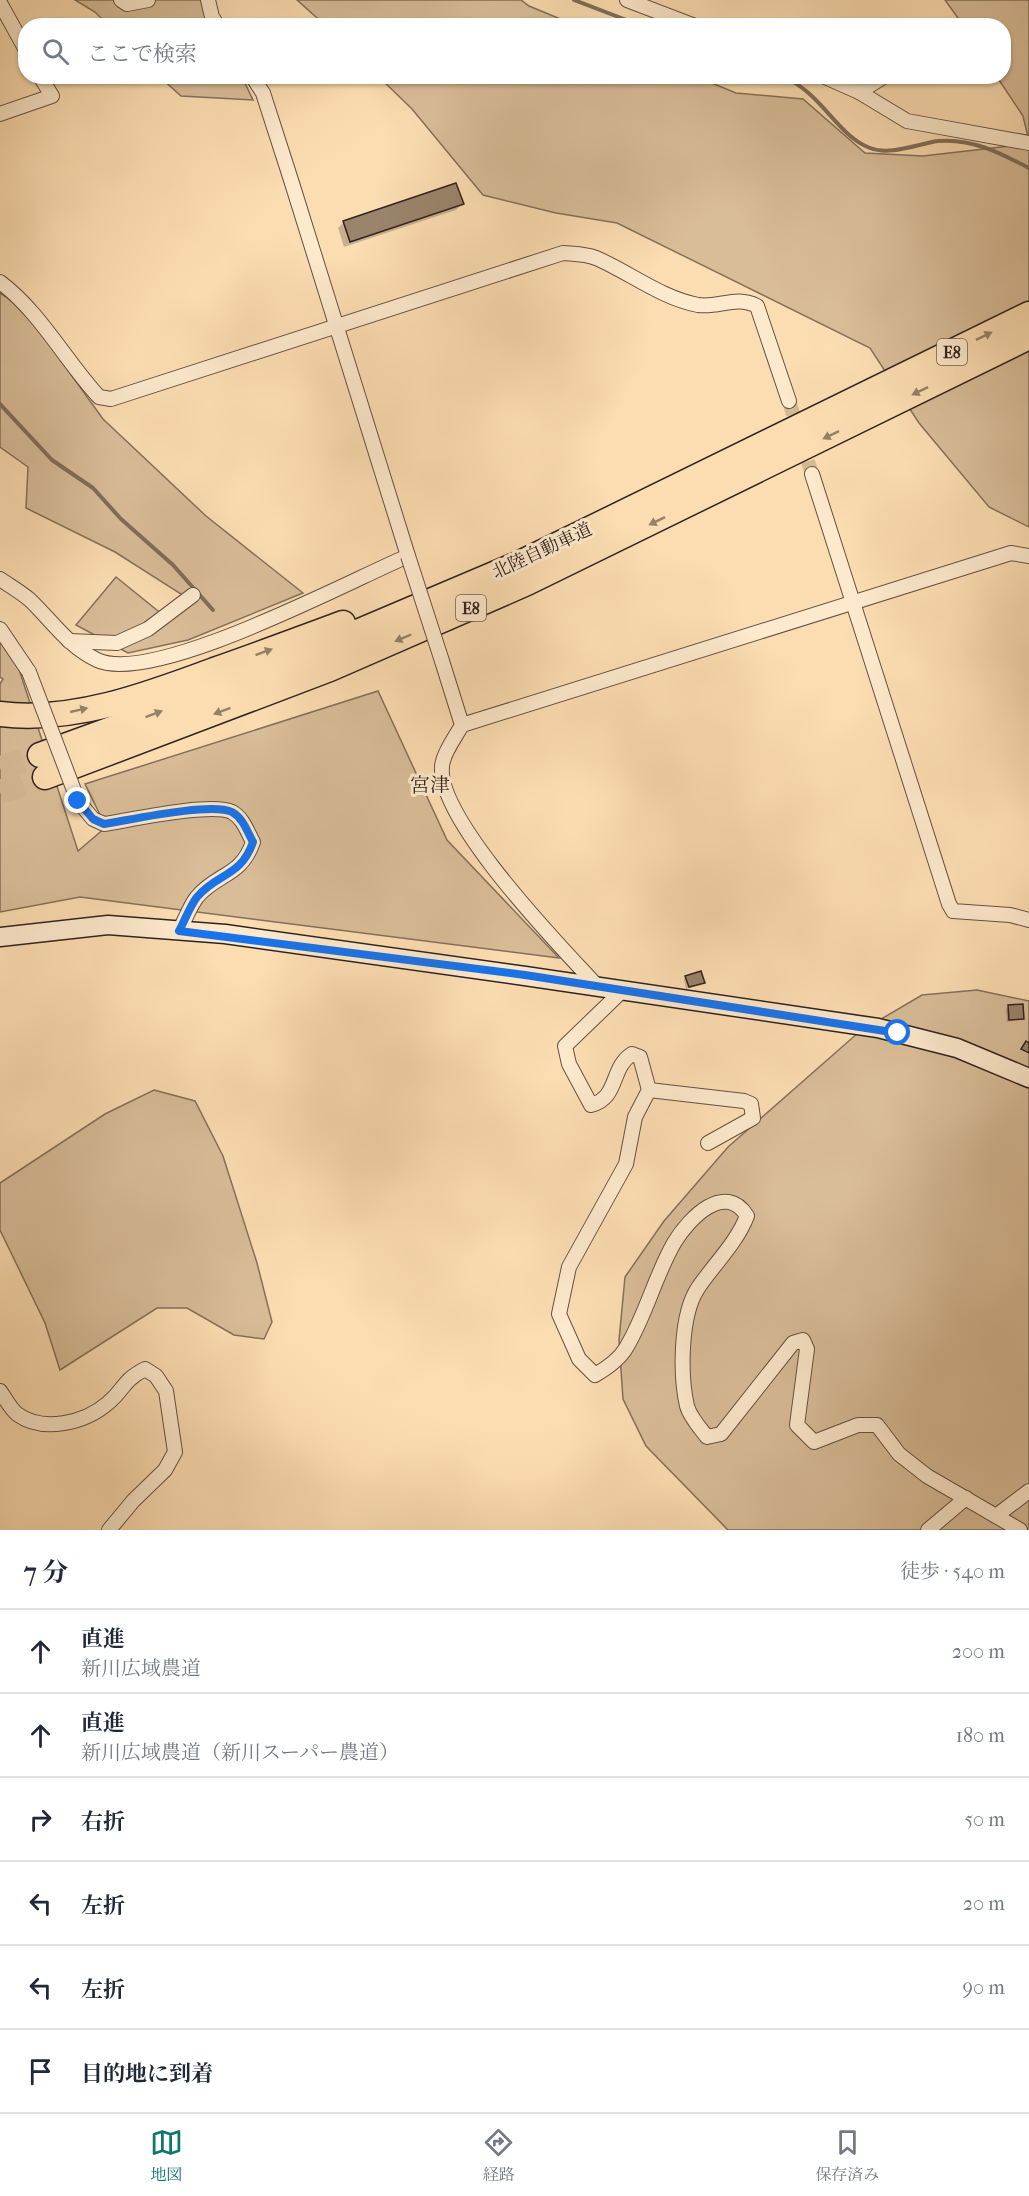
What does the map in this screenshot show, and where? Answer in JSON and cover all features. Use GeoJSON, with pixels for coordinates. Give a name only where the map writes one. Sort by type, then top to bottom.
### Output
{"type":"FeatureCollection","features":[{"type":"Feature","properties":{"kind":"highway","name":"北陸自動車道"},"geometry":{"type":"LineString","coordinates":[[1029,314],[879,399],[631,534],[450,617],[319,674],[43,766],[520,563],[738,457],[879,399],[1029,337]]}},
{"type":"Feature","properties":{"kind":"highway"},"geometry":{"type":"LineString","coordinates":[[0,714],[23,717],[64,713],[146,695],[399,602],[738,457]]}},
{"type":"Feature","properties":{"kind":"street"},"geometry":{"type":"LineString","coordinates":[[121,0],[127,4],[148,0]]}},
{"type":"Feature","properties":{"kind":"street"},"geometry":{"type":"LineString","coordinates":[[208,0],[213,18]]}},
{"type":"Feature","properties":{"kind":"street"},"geometry":{"type":"LineString","coordinates":[[627,0],[674,18]]}},
{"type":"Feature","properties":{"kind":"street"},"geometry":{"type":"LineString","coordinates":[[0,3],[18,36]]}},
{"type":"Feature","properties":{"kind":"street"},"geometry":{"type":"LineString","coordinates":[[0,114],[52,96],[45,84]]}},
{"type":"Feature","properties":{"kind":"street"},"geometry":{"type":"LineString","coordinates":[[257,84],[263,93],[338,327],[462,725]]}},
{"type":"Feature","properties":{"kind":"street"},"geometry":{"type":"LineString","coordinates":[[841,84],[859,92],[907,122],[1029,143]]}},
{"type":"Feature","properties":{"kind":"street"},"geometry":{"type":"LineString","coordinates":[[859,92],[872,84]]}},
{"type":"Feature","properties":{"kind":"street"},"geometry":{"type":"LineString","coordinates":[[0,282],[21,298],[77,373],[99,398],[111,399],[563,253],[593,257],[650,287],[698,304],[723,304],[745,300],[757,306],[789,401]]}},
{"type":"Feature","properties":{"kind":"street"},"geometry":{"type":"LineString","coordinates":[[812,474],[939,878],[953,911],[1010,915],[1029,920]]}},
{"type":"Feature","properties":{"kind":"street"},"geometry":{"type":"LineString","coordinates":[[598,987],[535,919],[477,846],[445,793],[442,762],[462,725],[1011,553],[1029,555]]}},
{"type":"Feature","properties":{"kind":"street"},"geometry":{"type":"LineString","coordinates":[[0,579],[29,599],[67,641],[99,661],[125,665],[162,658],[252,628],[408,556]]}},
{"type":"Feature","properties":{"kind":"street"},"geometry":{"type":"LineString","coordinates":[[67,641],[117,643],[148,629],[193,595]]}},
{"type":"Feature","properties":{"kind":"street"},"geometry":{"type":"LineString","coordinates":[[0,629],[29,672],[78,801],[93,819],[104,824],[200,809],[230,811],[240,818],[253,842],[248,857],[236,869],[198,896],[179,931]]}},
{"type":"Feature","properties":{"kind":"street"},"geometry":{"type":"LineString","coordinates":[[0,937],[108,925],[179,931],[525,975],[878,1028],[957,1048],[1029,1078]]}},
{"type":"Feature","properties":{"kind":"street"},"geometry":{"type":"LineString","coordinates":[[623,990],[565,1046],[569,1064],[591,1105],[602,1102],[610,1095],[621,1061],[632,1054],[640,1057],[649,1090],[635,1117],[626,1164],[570,1268],[559,1314],[579,1359],[595,1375],[608,1368],[626,1349],[674,1243],[703,1212],[716,1202],[730,1200],[740,1205],[747,1216],[740,1232],[698,1289],[686,1319],[684,1379],[688,1408],[707,1437],[721,1434],[786,1351],[793,1343],[803,1340],[807,1349],[797,1425],[801,1431],[814,1442],[858,1425],[877,1425],[899,1454],[927,1476],[1020,1530]]}},
{"type":"Feature","properties":{"kind":"street"},"geometry":{"type":"LineString","coordinates":[[649,1090],[744,1101],[751,1104],[753,1118],[708,1143]]}},
{"type":"Feature","properties":{"kind":"street"},"geometry":{"type":"LineString","coordinates":[[0,1391],[15,1412],[30,1421],[51,1424],[83,1419],[108,1403],[129,1377],[146,1369],[156,1376],[166,1391],[175,1452],[165,1470],[133,1501],[109,1530]]}},
{"type":"Feature","properties":{"kind":"street"},"geometry":{"type":"LineString","coordinates":[[996,1516],[1029,1491]]}},
{"type":"Feature","properties":{"kind":"street"},"geometry":{"type":"LineString","coordinates":[[928,1530],[966,1498]]}},
{"type":"Feature","properties":{"kind":"shaded area"},"geometry":{"type":"Polygon","coordinates":[[[75,0],[207,0],[216,18],[101,18],[75,0]]]}},
{"type":"Feature","properties":{"kind":"shaded area"},"geometry":{"type":"Polygon","coordinates":[[[297,0],[521,0],[529,6],[558,18],[317,18],[297,0]]]}},
{"type":"Feature","properties":{"kind":"shaded area"},"geometry":{"type":"Polygon","coordinates":[[[945,0],[1029,0],[1029,141],[1023,116],[1002,84],[1011,84],[1011,18],[958,18],[945,0]]]}},
{"type":"Feature","properties":{"kind":"shaded area"},"geometry":{"type":"Polygon","coordinates":[[[168,84],[245,84],[253,100],[181,96],[168,84]]]}},
{"type":"Feature","properties":{"kind":"shaded area"},"geometry":{"type":"Polygon","coordinates":[[[386,84],[714,84],[736,93],[803,99],[865,153],[923,156],[1010,146],[1029,147],[1029,527],[989,507],[919,423],[870,348],[617,223],[556,213],[483,195],[412,109],[386,84]]]}},
{"type":"Feature","properties":{"kind":"shaded area"},"geometry":{"type":"Polygon","coordinates":[[[0,293],[23,308],[103,419],[206,516],[303,593],[188,640],[128,653],[76,625],[116,577],[168,619],[189,599],[115,552],[26,508],[28,467],[0,447],[0,293]]]}},
{"type":"Feature","properties":{"kind":"shaded area"},"geometry":{"type":"Polygon","coordinates":[[[0,622],[5,626],[78,851],[106,827],[85,784],[378,691],[447,840],[559,958],[80,897],[0,912],[0,684],[3,679],[0,677],[0,622]]]}},
{"type":"Feature","properties":{"kind":"shaded area"},"geometry":{"type":"Polygon","coordinates":[[[977,990],[1029,1001],[1029,1530],[728,1530],[646,1446],[623,1399],[619,1340],[625,1277],[664,1221],[728,1147],[859,1032],[922,995],[977,990]]]}},
{"type":"Feature","properties":{"kind":"shaded area"},"geometry":{"type":"Polygon","coordinates":[[[154,1090],[195,1101],[223,1156],[257,1263],[272,1322],[264,1339],[234,1335],[187,1308],[157,1308],[60,1370],[45,1323],[0,1230],[0,1183],[105,1114],[154,1090]]]}},
{"type":"Feature","properties":{"kind":"building"},"geometry":{"type":"Polygon","coordinates":[[[456,183],[464,204],[350,242],[343,221],[456,183]]]}},
{"type":"Feature","properties":{"kind":"building"},"geometry":{"type":"Polygon","coordinates":[[[701,971],[705,983],[689,987],[685,976],[701,971]]]}},
{"type":"Feature","properties":{"kind":"building"},"geometry":{"type":"Polygon","coordinates":[[[1023,1004],[1024,1019],[1009,1020],[1008,1005],[1023,1004]]]}},
{"type":"Feature","properties":{"kind":"building"},"geometry":{"type":"Polygon","coordinates":[[[1026,1041],[1029,1043],[1029,1053],[1021,1049],[1026,1041]]]}},
{"type":"Feature","properties":{"kind":"waterway"},"geometry":{"type":"LineString","coordinates":[[574,0],[621,18]]}},
{"type":"Feature","properties":{"kind":"waterway"},"geometry":{"type":"LineString","coordinates":[[796,84],[818,102],[847,133],[870,148],[886,151],[938,141],[962,142],[996,152],[1029,168]]}},
{"type":"Feature","properties":{"kind":"waterway"},"geometry":{"type":"LineString","coordinates":[[0,404],[52,460],[93,488],[121,519],[173,565],[213,610]]}},
{"type":"Feature","properties":{"kind":"tunnel"},"geometry":{"type":"LineString","coordinates":[[789,401],[812,474]]}},
{"type":"Feature","properties":{"kind":"tunnel"},"geometry":{"type":"LineString","coordinates":[[0,768],[40,755]]}},
{"type":"Feature","properties":{"kind":"tunnel"},"geometry":{"type":"LineString","coordinates":[[0,792],[45,777]]}},
{"type":"Feature","properties":{"kind":"district","name":"宮津"},"geometry":{"type":"Point","coordinates":[430,785]}},
{"type":"Feature","properties":{"kind":"route"},"geometry":{"type":"LineString","coordinates":[[78,801],[93,819],[104,824],[200,809],[230,811],[240,818],[253,842],[248,857],[236,869],[198,896],[179,931],[225,934],[525,975],[878,1028],[898,1033]]}}]}
